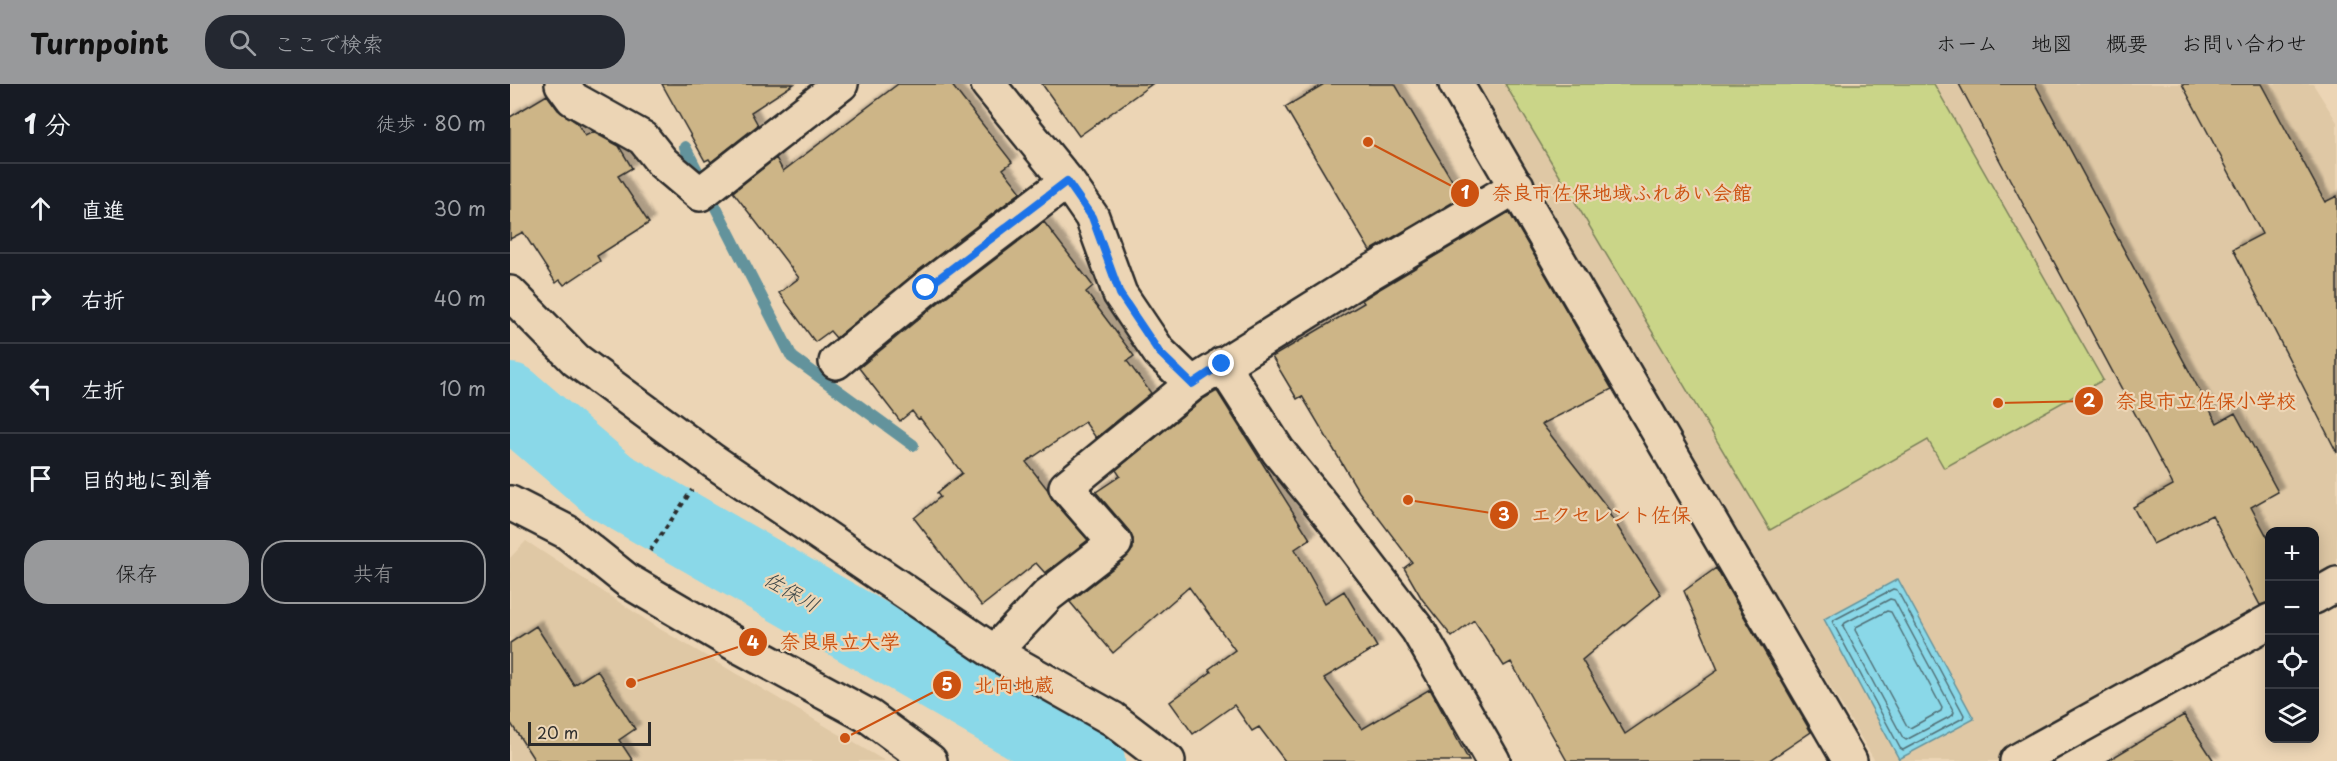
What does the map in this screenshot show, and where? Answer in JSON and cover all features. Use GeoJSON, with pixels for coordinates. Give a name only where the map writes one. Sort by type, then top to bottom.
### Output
{"type":"FeatureCollection","features":[{"type":"Feature","properties":{"kind":"street"},"geometry":{"type":"LineString","coordinates":[[562,84],[573,99],[643,138],[662,162],[700,194],[841,84]]}},
{"type":"Feature","properties":{"kind":"street"},"geometry":{"type":"LineString","coordinates":[[988,84],[1067,181],[1092,217],[1120,294],[1159,352],[1192,384]]}},
{"type":"Feature","properties":{"kind":"street"},"geometry":{"type":"LineString","coordinates":[[1456,84],[1850,761]]}},
{"type":"Feature","properties":{"kind":"street"},"geometry":{"type":"LineString","coordinates":[[836,362],[926,288],[1067,181]]}},
{"type":"Feature","properties":{"kind":"street"},"geometry":{"type":"LineString","coordinates":[[994,652],[1048,595],[1115,543],[1066,487],[1192,384],[1368,274],[1517,186]]}},
{"type":"Feature","properties":{"kind":"street"},"geometry":{"type":"LineString","coordinates":[[510,293],[576,360],[712,461],[994,652],[1113,719],[1168,761]]}},
{"type":"Feature","properties":{"kind":"street"},"geometry":{"type":"LineString","coordinates":[[1222,364],[1278,451],[1334,519],[1418,630],[1492,761]]}},
{"type":"Feature","properties":{"kind":"street"},"geometry":{"type":"LineString","coordinates":[[510,503],[567,532],[628,580],[740,646],[870,717],[930,761]]}},
{"type":"Feature","properties":{"kind":"street"},"geometry":{"type":"LineString","coordinates":[[2319,594],[2337,584]]}},
{"type":"Feature","properties":{"kind":"street"},"geometry":{"type":"LineString","coordinates":[[2017,761],[2265,624]]}},
{"type":"Feature","properties":{"kind":"path"},"geometry":{"type":"LineString","coordinates":[[645,558],[699,480]]}},
{"type":"Feature","properties":{"kind":"shaded area"},"geometry":{"type":"Polygon","coordinates":[[[1468,84],[2313,84],[2337,122],[2337,563],[2319,574],[2319,527],[2265,527],[2265,605],[2000,761],[1875,761],[1468,84]]]}},
{"type":"Feature","properties":{"kind":"shaded area"},"geometry":{"type":"Polygon","coordinates":[[[526,541],[660,629],[885,761],[510,761],[510,558],[526,541]]]}},
{"type":"Feature","properties":{"kind":"green space"},"geometry":{"type":"Polygon","coordinates":[[[1505,84],[1934,84],[2103,380],[1944,468],[1928,440],[1770,530],[1505,84]]]}},
{"type":"Feature","properties":{"kind":"water"},"geometry":{"type":"Polygon","coordinates":[[[1898,579],[1974,719],[1899,759],[1824,619],[1898,579]]]}},
{"type":"Feature","properties":{"kind":"building"},"geometry":{"type":"Polygon","coordinates":[[[662,84],[794,84],[751,112],[758,125],[711,162],[709,159],[705,161],[662,84]]]}},
{"type":"Feature","properties":{"kind":"building"},"geometry":{"type":"Polygon","coordinates":[[[898,84],[951,84],[1012,162],[1003,169],[1021,192],[914,274],[836,338],[830,331],[815,342],[779,293],[799,278],[733,192],[776,158],[783,171],[898,84]]]}},
{"type":"Feature","properties":{"kind":"building"},"geometry":{"type":"Polygon","coordinates":[[[1042,84],[1152,84],[1079,136],[1042,84]]]}},
{"type":"Feature","properties":{"kind":"building"},"geometry":{"type":"Polygon","coordinates":[[[1324,84],[1395,84],[1462,197],[1370,251],[1285,107],[1324,84]]]}},
{"type":"Feature","properties":{"kind":"building"},"geometry":{"type":"Polygon","coordinates":[[[1959,84],[2035,84],[2217,423],[2235,413],[2278,492],[2251,507],[2265,533],[2265,604],[2260,605],[2212,515],[2153,544],[2133,507],[2173,485],[1959,84]]]}},
{"type":"Feature","properties":{"kind":"building"},"geometry":{"type":"Polygon","coordinates":[[[2182,84],[2261,84],[2325,202],[2337,196],[2337,453],[2233,249],[2262,234],[2182,84]]]}},
{"type":"Feature","properties":{"kind":"building"},"geometry":{"type":"Polygon","coordinates":[[[547,95],[558,110],[577,123],[585,136],[593,132],[619,146],[632,168],[618,176],[649,223],[597,256],[600,261],[564,285],[560,280],[556,283],[523,232],[510,239],[510,117],[547,95]]]}},
{"type":"Feature","properties":{"kind":"building"},"geometry":{"type":"Polygon","coordinates":[[[1509,212],[1612,389],[1542,424],[1610,511],[1608,512],[1661,594],[1582,660],[1625,734],[1718,670],[1684,591],[1716,568],[1811,732],[1768,761],[1567,761],[1511,662],[1504,666],[1474,620],[1452,637],[1422,599],[1404,568],[1412,562],[1359,492],[1302,396],[1297,399],[1272,357],[1364,303],[1362,300],[1509,212]]]}},
{"type":"Feature","properties":{"kind":"building"},"geometry":{"type":"Polygon","coordinates":[[[1044,222],[1093,286],[1086,292],[1134,356],[1127,361],[1151,393],[1096,438],[1085,422],[1026,462],[1048,490],[1052,499],[1088,540],[1045,573],[1036,563],[982,606],[914,518],[940,497],[937,493],[962,473],[920,418],[918,419],[912,411],[900,421],[859,368],[938,303],[1044,222]]]}},
{"type":"Feature","properties":{"kind":"building"},"geometry":{"type":"Polygon","coordinates":[[[1217,391],[1310,539],[1295,549],[1325,603],[1344,591],[1377,647],[1324,678],[1362,729],[1430,689],[1469,761],[1285,761],[1259,727],[1252,731],[1234,705],[1193,734],[1170,702],[1211,672],[1209,669],[1235,650],[1189,587],[1113,653],[1070,602],[1126,558],[1133,549],[1133,539],[1129,531],[1096,492],[1120,476],[1116,470],[1203,399],[1217,391]]]}},
{"type":"Feature","properties":{"kind":"building"},"geometry":{"type":"Polygon","coordinates":[[[536,626],[574,685],[597,670],[635,729],[619,740],[633,761],[535,761],[510,722],[510,643],[536,626]]]}},
{"type":"Feature","properties":{"kind":"building"},"geometry":{"type":"Polygon","coordinates":[[[2184,715],[2214,761],[2107,761],[2184,715]]]}},
{"type":"Feature","properties":{"kind":"waterway"},"geometry":{"type":"LineString","coordinates":[[685,147],[792,357],[913,445]]}},
{"type":"Feature","properties":{"kind":"waterway","name":"佐保川"},"geometry":{"type":"LineString","coordinates":[[510,400],[610,486],[1088,761]]}},
{"type":"Feature","properties":{"kind":"place","name":"奈良市佐保地域ふれあい会館"},"geometry":{"type":"Point","coordinates":[1368,142]}},
{"type":"Feature","properties":{"kind":"place","name":"奈良市立佐保小学校"},"geometry":{"type":"Point","coordinates":[1998,403]}},
{"type":"Feature","properties":{"kind":"place","name":"エクセレント佐保"},"geometry":{"type":"Point","coordinates":[1408,500]}},
{"type":"Feature","properties":{"kind":"place","name":"奈良県立大学"},"geometry":{"type":"Point","coordinates":[631,683]}},
{"type":"Feature","properties":{"kind":"place","name":"北向地蔵"},"geometry":{"type":"Point","coordinates":[845,738]}},
{"type":"Feature","properties":{"kind":"route"},"geometry":{"type":"LineString","coordinates":[[926,288],[1067,181],[1092,217],[1120,294],[1159,352],[1192,384],[1222,364]]}}]}
